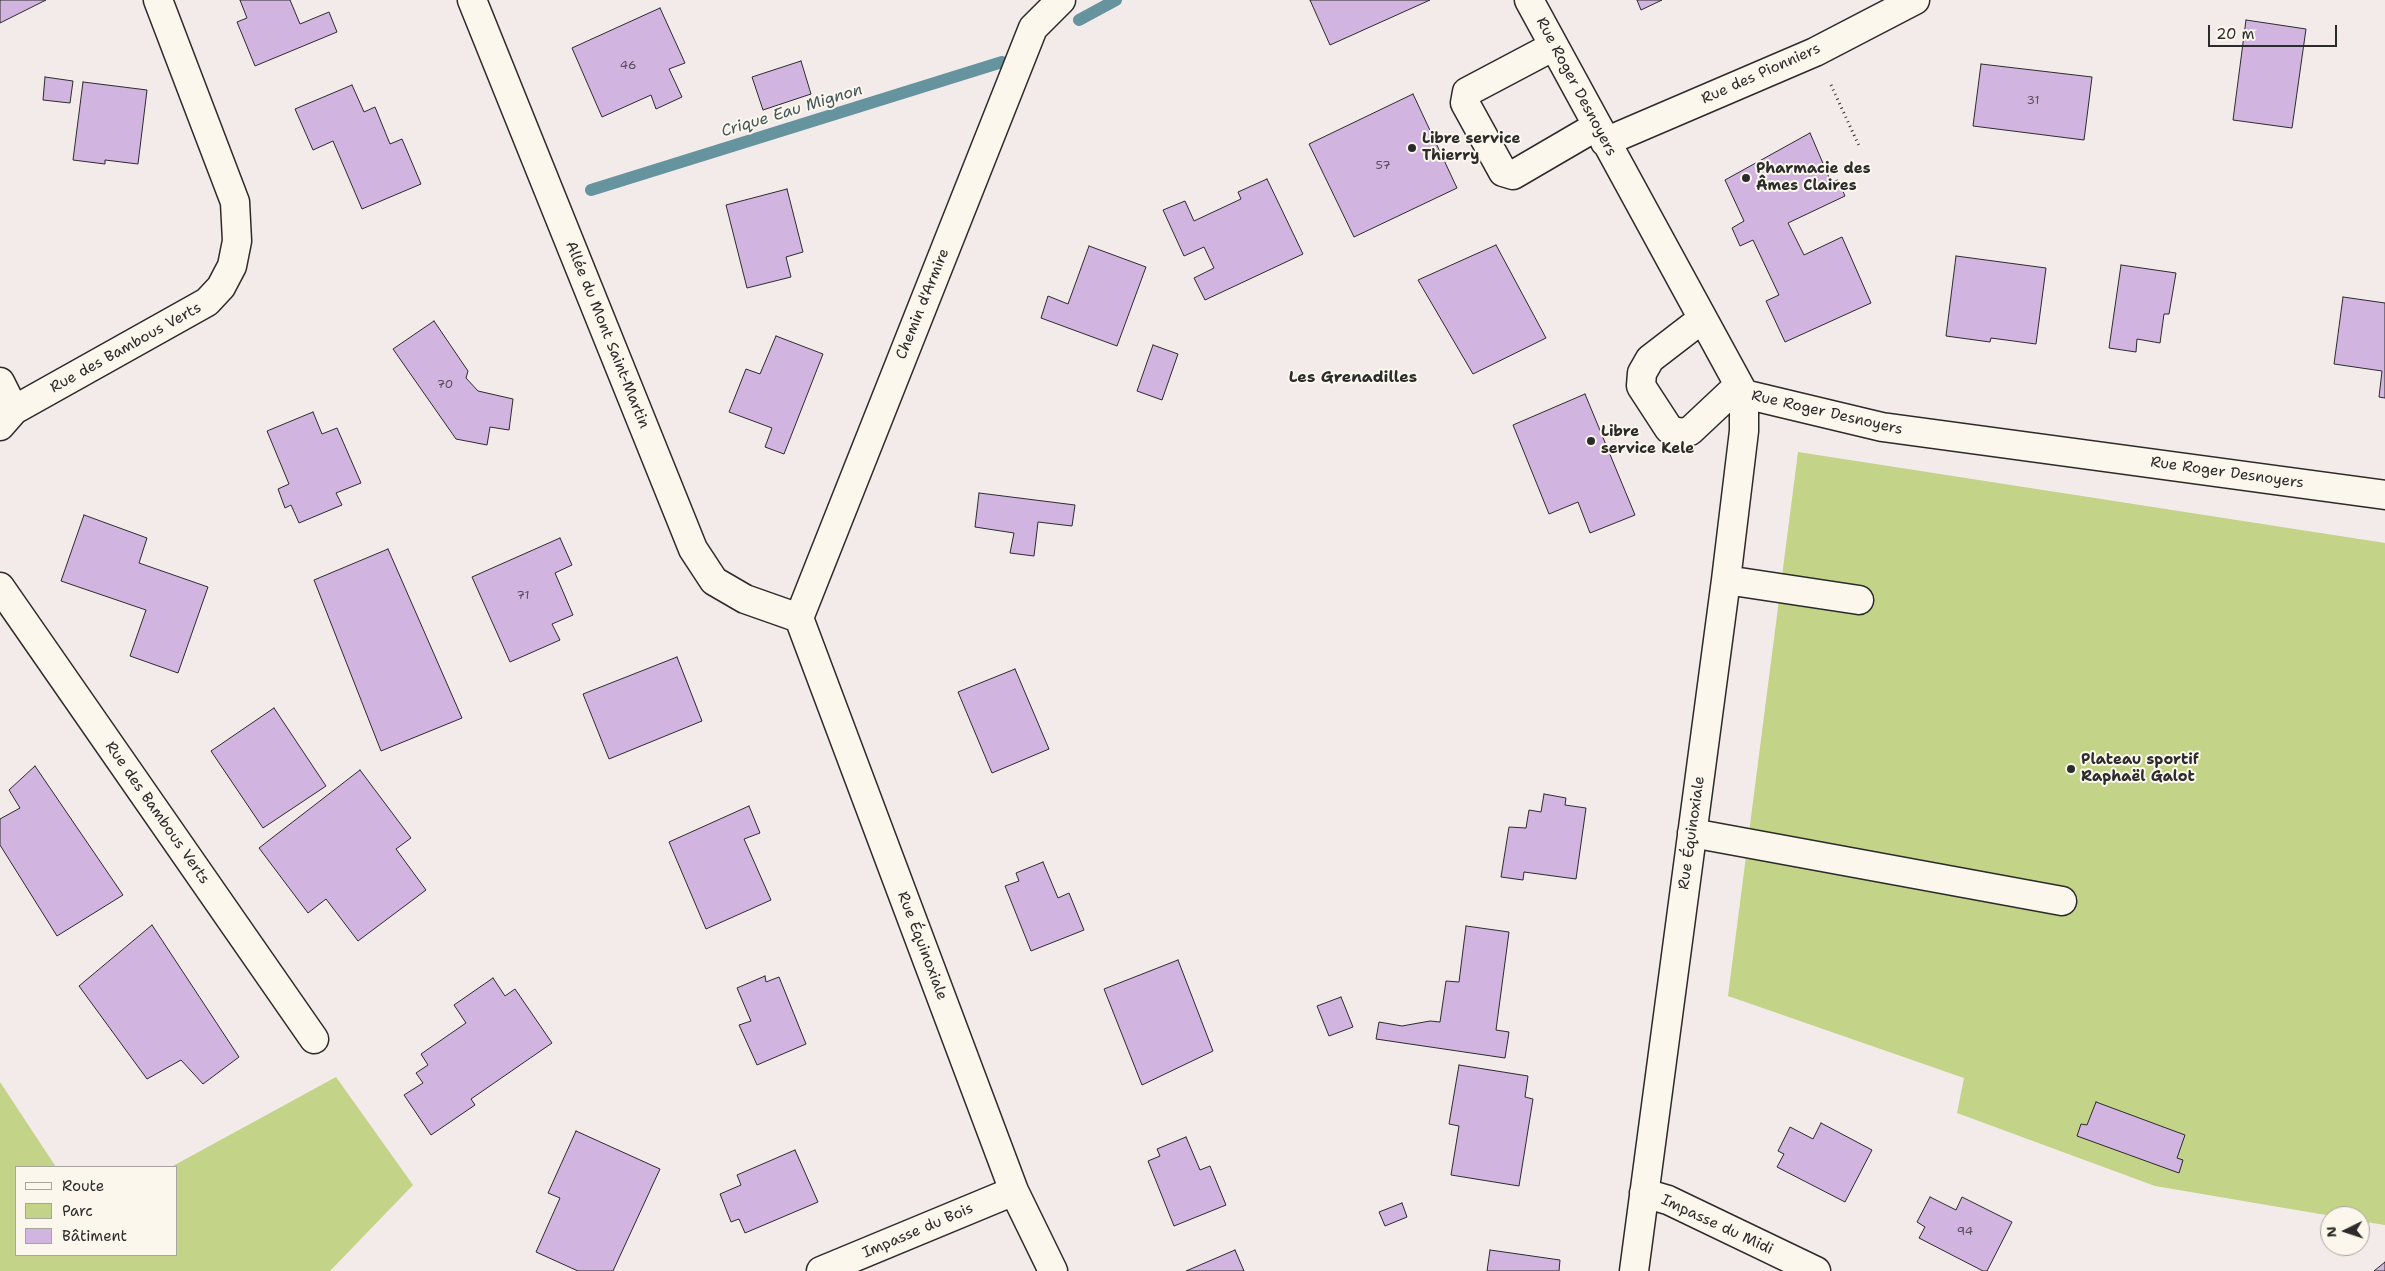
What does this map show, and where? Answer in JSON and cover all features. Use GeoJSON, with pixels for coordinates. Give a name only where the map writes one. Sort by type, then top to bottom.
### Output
{"type":"FeatureCollection","features":[{"type":"Feature","properties":{"kind":"street","name":"Rue des Bambous Verts"},"geometry":{"type":"LineString","coordinates":[[7,418],[207,302],[224,282],[232,266],[238,242],[235,202],[158,0]]}},
{"type":"Feature","properties":{"kind":"street","name":"Allée du Mont Saint-Martin"},"geometry":{"type":"LineString","coordinates":[[472,0],[692,549],[714,582],[745,599],[799,618]]}},
{"type":"Feature","properties":{"kind":"street","name":"Chemin d'Armire"},"geometry":{"type":"LineString","coordinates":[[799,618],[1033,28],[1061,0]]}},
{"type":"Feature","properties":{"kind":"street","name":"Rue Roger Desnoyers"},"geometry":{"type":"LineString","coordinates":[[1530,0],[1601,134],[1742,390],[1882,427],[2385,494]]}},
{"type":"Feature","properties":{"kind":"street","name":"Rue des Pionniers"},"geometry":{"type":"LineString","coordinates":[[1554,46],[1467,92],[1465,103],[1503,172],[1513,175],[1601,134],[1815,52],[1915,0]]}},
{"type":"Feature","properties":{"kind":"street"},"geometry":{"type":"LineString","coordinates":[[1702,319],[1650,359],[1642,373],[1641,386],[1669,430],[1679,433],[1690,431],[1742,390]]}},
{"type":"Feature","properties":{"kind":"street"},"geometry":{"type":"LineString","coordinates":[[0,382],[7,418]]}},
{"type":"Feature","properties":{"kind":"street","name":"Rue Équinoxiale"},"geometry":{"type":"LineString","coordinates":[[1634,1271],[1726,580],[1744,431],[1742,390]]}},
{"type":"Feature","properties":{"kind":"street"},"geometry":{"type":"LineString","coordinates":[[1726,580],[1859,600]]}},
{"type":"Feature","properties":{"kind":"street","name":"Rue des Bambous Verts"},"geometry":{"type":"LineString","coordinates":[[0,587],[314,1039]]}},
{"type":"Feature","properties":{"kind":"street","name":"Rue Équinoxiale"},"geometry":{"type":"LineString","coordinates":[[799,618],[1014,1191],[1053,1271]]}},
{"type":"Feature","properties":{"kind":"street"},"geometry":{"type":"LineString","coordinates":[[1692,833],[2062,901]]}},
{"type":"Feature","properties":{"kind":"street","name":"Impasse du Bois"},"geometry":{"type":"LineString","coordinates":[[821,1271],[1014,1191]]}},
{"type":"Feature","properties":{"kind":"street","name":"Impasse du Midi"},"geometry":{"type":"LineString","coordinates":[[1644,1193],[1668,1200],[1816,1271]]}},
{"type":"Feature","properties":{"kind":"path"},"geometry":{"type":"LineString","coordinates":[[1815,52],[1860,148]]}},
{"type":"Feature","properties":{"kind":"green space","name":"Plateau sportif Raphaël Galot"},"geometry":{"type":"Polygon","coordinates":[[[1798,452],[2385,543],[2385,1225],[2370,1223],[2370,1206],[2320,1206],[2320,1214],[2155,1186],[1957,1113],[1964,1078],[1728,996],[1798,452]]]}},
{"type":"Feature","properties":{"kind":"green space"},"geometry":{"type":"Polygon","coordinates":[[[336,1077],[413,1185],[330,1271],[0,1271],[0,1082],[55,1166],[15,1166],[15,1256],[178,1256],[178,1166],[173,1166],[336,1077]]]}},
{"type":"Feature","properties":{"kind":"building"},"geometry":{"type":"Polygon","coordinates":[[[0,0],[46,0],[0,23],[0,0]]]}},
{"type":"Feature","properties":{"kind":"building"},"geometry":{"type":"Polygon","coordinates":[[[240,0],[290,0],[300,24],[329,12],[337,32],[255,66],[237,22],[247,18],[240,0]]]}},
{"type":"Feature","properties":{"kind":"building"},"geometry":{"type":"Polygon","coordinates":[[[1310,0],[1430,0],[1330,45],[1310,0]]]}},
{"type":"Feature","properties":{"kind":"building"},"geometry":{"type":"Polygon","coordinates":[[[1637,0],[1662,0],[1641,10],[1637,0]]]}},
{"type":"Feature","properties":{"kind":"building"},"geometry":{"type":"Polygon","coordinates":[[[660,8],[685,63],[669,69],[682,97],[656,109],[651,95],[602,117],[572,48],[660,8]]]}},
{"type":"Feature","properties":{"kind":"building"},"geometry":{"type":"Polygon","coordinates":[[[2246,20],[2306,29],[2292,128],[2233,120],[2246,20]]]}},
{"type":"Feature","properties":{"kind":"building"},"geometry":{"type":"Polygon","coordinates":[[[801,61],[811,94],[763,110],[752,77],[801,61]]]}},
{"type":"Feature","properties":{"kind":"building"},"geometry":{"type":"Polygon","coordinates":[[[1981,64],[2092,77],[2084,140],[1973,126],[1981,64]]]}},
{"type":"Feature","properties":{"kind":"building"},"geometry":{"type":"Polygon","coordinates":[[[45,77],[73,81],[70,103],[43,100],[45,77]]]}},
{"type":"Feature","properties":{"kind":"building"},"geometry":{"type":"Polygon","coordinates":[[[83,82],[147,90],[138,164],[105,160],[105,164],[73,160],[83,82]]]}},
{"type":"Feature","properties":{"kind":"building"},"geometry":{"type":"Polygon","coordinates":[[[352,85],[364,112],[375,107],[390,144],[402,139],[421,184],[362,209],[333,141],[313,150],[295,109],[352,85]]]}},
{"type":"Feature","properties":{"kind":"building"},"geometry":{"type":"Polygon","coordinates":[[[1413,94],[1457,188],[1354,237],[1309,144],[1413,94]]]}},
{"type":"Feature","properties":{"kind":"building"},"geometry":{"type":"Polygon","coordinates":[[[1810,133],[1831,182],[1838,180],[1845,196],[1788,223],[1804,255],[1842,237],[1871,303],[1785,342],[1766,301],[1779,295],[1753,240],[1740,246],[1732,228],[1744,221],[1725,180],[1810,133]]]}},
{"type":"Feature","properties":{"kind":"building"},"geometry":{"type":"Polygon","coordinates":[[[1267,179],[1303,254],[1205,300],[1194,278],[1214,268],[1204,247],[1184,256],[1163,210],[1185,201],[1194,221],[1241,199],[1238,192],[1267,179]]]}},
{"type":"Feature","properties":{"kind":"building"},"geometry":{"type":"Polygon","coordinates":[[[787,189],[803,252],[786,257],[791,277],[747,288],[726,205],[787,189]]]}},
{"type":"Feature","properties":{"kind":"building"},"geometry":{"type":"Polygon","coordinates":[[[1496,245],[1546,338],[1473,374],[1418,280],[1496,245]]]}},
{"type":"Feature","properties":{"kind":"building"},"geometry":{"type":"Polygon","coordinates":[[[1089,246],[1146,267],[1117,346],[1041,318],[1048,296],[1068,304],[1089,246]]]}},
{"type":"Feature","properties":{"kind":"building"},"geometry":{"type":"Polygon","coordinates":[[[1956,256],[2046,268],[2036,344],[1991,338],[1990,342],[1946,336],[1956,256]]]}},
{"type":"Feature","properties":{"kind":"building"},"geometry":{"type":"Polygon","coordinates":[[[2121,265],[2176,273],[2169,314],[2164,314],[2160,343],[2137,339],[2136,352],[2109,348],[2121,265]]]}},
{"type":"Feature","properties":{"kind":"building"},"geometry":{"type":"Polygon","coordinates":[[[2343,297],[2385,303],[2385,398],[2379,397],[2382,371],[2334,364],[2343,297]]]}},
{"type":"Feature","properties":{"kind":"building"},"geometry":{"type":"Polygon","coordinates":[[[434,321],[468,371],[466,378],[478,391],[513,399],[509,430],[490,427],[487,445],[456,439],[393,349],[434,321]]]}},
{"type":"Feature","properties":{"kind":"building"},"geometry":{"type":"Polygon","coordinates":[[[776,336],[823,354],[784,454],[765,447],[772,428],[729,412],[746,369],[760,374],[776,336]]]}},
{"type":"Feature","properties":{"kind":"building"},"geometry":{"type":"Polygon","coordinates":[[[1153,345],[1178,354],[1162,400],[1137,391],[1153,345]]]}},
{"type":"Feature","properties":{"kind":"building"},"geometry":{"type":"Polygon","coordinates":[[[1585,394],[1635,515],[1590,533],[1578,502],[1549,514],[1513,425],[1585,394]]]}},
{"type":"Feature","properties":{"kind":"building"},"geometry":{"type":"Polygon","coordinates":[[[313,412],[322,434],[337,428],[361,483],[336,493],[342,505],[299,523],[291,505],[285,508],[278,489],[289,484],[267,431],[313,412]]]}},
{"type":"Feature","properties":{"kind":"building"},"geometry":{"type":"Polygon","coordinates":[[[979,493],[1075,505],[1072,526],[1038,522],[1034,556],[1010,553],[1014,533],[975,527],[979,493]]]}},
{"type":"Feature","properties":{"kind":"building"},"geometry":{"type":"Polygon","coordinates":[[[84,515],[147,538],[139,563],[208,587],[178,673],[130,656],[146,610],[61,581],[84,515]]]}},
{"type":"Feature","properties":{"kind":"building"},"geometry":{"type":"Polygon","coordinates":[[[560,538],[572,565],[555,573],[573,615],[552,624],[560,640],[510,662],[472,577],[560,538]]]}},
{"type":"Feature","properties":{"kind":"building"},"geometry":{"type":"Polygon","coordinates":[[[388,549],[462,718],[381,751],[314,580],[388,549]]]}},
{"type":"Feature","properties":{"kind":"building"},"geometry":{"type":"Polygon","coordinates":[[[677,657],[702,721],[609,759],[583,694],[677,657]]]}},
{"type":"Feature","properties":{"kind":"building"},"geometry":{"type":"Polygon","coordinates":[[[1015,669],[1049,749],[992,773],[958,692],[1015,669]]]}},
{"type":"Feature","properties":{"kind":"building"},"geometry":{"type":"Polygon","coordinates":[[[274,708],[326,786],[263,828],[211,751],[274,708]]]}},
{"type":"Feature","properties":{"kind":"building"},"geometry":{"type":"Polygon","coordinates":[[[35,766],[123,895],[57,936],[0,845],[0,819],[20,808],[9,790],[35,766]]]}},
{"type":"Feature","properties":{"kind":"building"},"geometry":{"type":"Polygon","coordinates":[[[360,770],[411,838],[396,849],[426,890],[358,941],[326,899],[308,913],[259,848],[360,770]]]}},
{"type":"Feature","properties":{"kind":"building"},"geometry":{"type":"Polygon","coordinates":[[[1544,794],[1566,798],[1565,805],[1586,808],[1576,879],[1524,872],[1523,880],[1501,877],[1509,827],[1526,828],[1529,810],[1541,812],[1544,794]]]}},
{"type":"Feature","properties":{"kind":"building"},"geometry":{"type":"Polygon","coordinates":[[[749,806],[760,833],[744,839],[771,900],[706,929],[669,842],[749,806]]]}},
{"type":"Feature","properties":{"kind":"building"},"geometry":{"type":"Polygon","coordinates":[[[1043,862],[1058,898],[1069,893],[1084,930],[1031,951],[1005,886],[1019,881],[1016,873],[1043,862]]]}},
{"type":"Feature","properties":{"kind":"building"},"geometry":{"type":"Polygon","coordinates":[[[152,925],[239,1057],[203,1084],[181,1060],[147,1079],[79,986],[152,925]]]}},
{"type":"Feature","properties":{"kind":"building"},"geometry":{"type":"Polygon","coordinates":[[[1466,926],[1509,932],[1496,1030],[1509,1032],[1505,1058],[1376,1039],[1379,1022],[1402,1026],[1430,1021],[1440,1022],[1446,981],[1459,982],[1466,926]]]}},
{"type":"Feature","properties":{"kind":"building"},"geometry":{"type":"Polygon","coordinates":[[[1178,960],[1213,1051],[1142,1085],[1104,989],[1178,960]]]}},
{"type":"Feature","properties":{"kind":"building"},"geometry":{"type":"Polygon","coordinates":[[[765,976],[766,982],[779,977],[806,1044],[757,1065],[739,1025],[751,1021],[737,988],[765,976]]]}},
{"type":"Feature","properties":{"kind":"building"},"geometry":{"type":"Polygon","coordinates":[[[493,978],[505,996],[515,989],[552,1043],[471,1099],[475,1105],[431,1135],[404,1095],[423,1083],[416,1073],[428,1065],[421,1054],[466,1023],[454,1005],[493,978]]]}},
{"type":"Feature","properties":{"kind":"building"},"geometry":{"type":"Polygon","coordinates":[[[1341,997],[1353,1027],[1329,1036],[1317,1006],[1341,997]]]}},
{"type":"Feature","properties":{"kind":"building"},"geometry":{"type":"Polygon","coordinates":[[[1459,1065],[1528,1076],[1525,1097],[1533,1099],[1519,1186],[1451,1175],[1459,1126],[1449,1124],[1459,1065]]]}},
{"type":"Feature","properties":{"kind":"building"},"geometry":{"type":"Polygon","coordinates":[[[2096,1102],[2185,1135],[2177,1158],[2183,1160],[2179,1173],[2077,1136],[2081,1124],[2087,1125],[2096,1102]]]}},
{"type":"Feature","properties":{"kind":"building"},"geometry":{"type":"Polygon","coordinates":[[[1821,1123],[1872,1150],[1845,1202],[1777,1167],[1784,1154],[1778,1151],[1790,1127],[1813,1139],[1821,1123]]]}},
{"type":"Feature","properties":{"kind":"building"},"geometry":{"type":"Polygon","coordinates":[[[576,1131],[660,1169],[613,1271],[578,1271],[536,1252],[560,1198],[548,1193],[576,1131]]]}},
{"type":"Feature","properties":{"kind":"building"},"geometry":{"type":"Polygon","coordinates":[[[1186,1137],[1200,1170],[1210,1166],[1226,1205],[1174,1226],[1148,1161],[1160,1156],[1157,1149],[1186,1137]]]}},
{"type":"Feature","properties":{"kind":"building"},"geometry":{"type":"Polygon","coordinates":[[[795,1150],[818,1202],[745,1233],[739,1219],[731,1222],[720,1194],[741,1185],[737,1175],[795,1150]]]}},
{"type":"Feature","properties":{"kind":"building"},"geometry":{"type":"Polygon","coordinates":[[[1930,1197],[1956,1210],[1962,1197],[2012,1222],[1987,1271],[1983,1271],[1919,1238],[1925,1227],[1917,1222],[1930,1197]]]}},
{"type":"Feature","properties":{"kind":"building"},"geometry":{"type":"Polygon","coordinates":[[[1402,1203],[1407,1217],[1385,1226],[1379,1212],[1402,1203]]]}},
{"type":"Feature","properties":{"kind":"building"},"geometry":{"type":"Polygon","coordinates":[[[1235,1250],[1244,1271],[1186,1271],[1235,1250]]]}},
{"type":"Feature","properties":{"kind":"building"},"geometry":{"type":"Polygon","coordinates":[[[1490,1250],[1560,1260],[1559,1271],[1487,1271],[1490,1250]]]}},
{"type":"Feature","properties":{"kind":"building"},"geometry":{"type":"Polygon","coordinates":[[[2385,1262],[2385,1271],[2374,1271],[2385,1262]]]}},
{"type":"Feature","properties":{"kind":"waterway","name":"Crique Eau Mignon"},"geometry":{"type":"LineString","coordinates":[[1079,20],[1116,0]]}},
{"type":"Feature","properties":{"kind":"waterway","name":"Crique Eau Mignon"},"geometry":{"type":"LineString","coordinates":[[591,190],[1002,62]]}},
{"type":"Feature","properties":{"kind":"place","name":"Libre service Thierry"},"geometry":{"type":"Point","coordinates":[1412,148]}},
{"type":"Feature","properties":{"kind":"place","name":"Pharmacie des Âmes Claires"},"geometry":{"type":"Point","coordinates":[1746,178]}},
{"type":"Feature","properties":{"kind":"place","name":"Libre service Kele"},"geometry":{"type":"Point","coordinates":[1591,441]}},
{"type":"Feature","properties":{"kind":"place","name":"Plateau sportif Raphaël Galot"},"geometry":{"type":"Point","coordinates":[2071,769]}},
{"type":"Feature","properties":{"kind":"district","name":"Les Grenadilles"},"geometry":{"type":"Point","coordinates":[1353,378]}}]}
